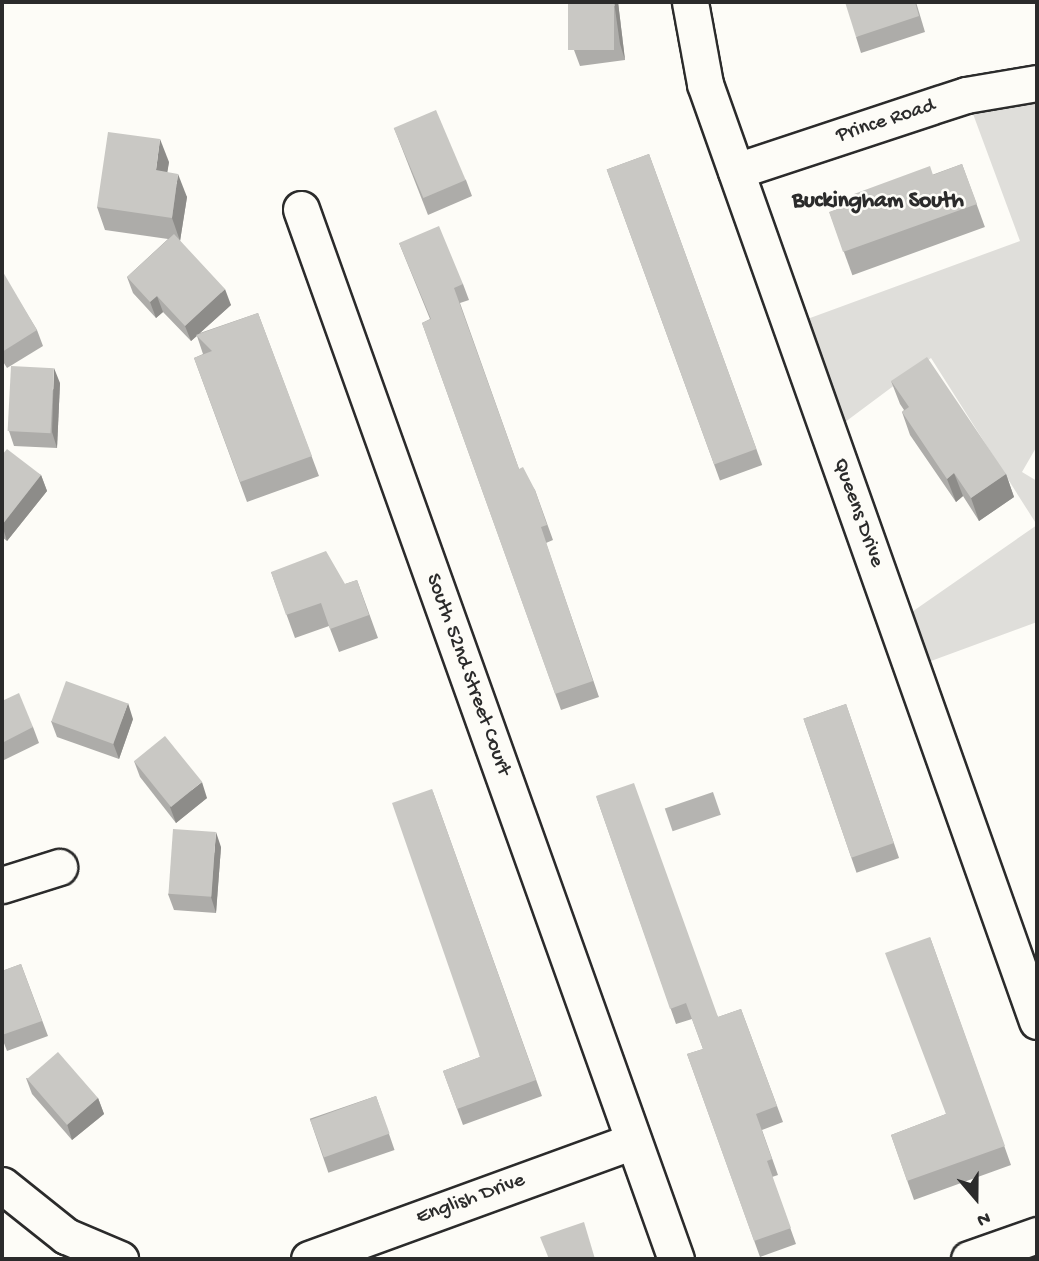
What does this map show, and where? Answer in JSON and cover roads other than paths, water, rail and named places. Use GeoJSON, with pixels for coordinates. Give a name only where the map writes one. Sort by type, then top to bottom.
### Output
{"type":"FeatureCollection","features":[{"type":"Feature","properties":{"kind":"street","name":"Queens Drive"},"geometry":{"type":"LineString","coordinates":[[690,2],[705,85],[1037,1021]]}},
{"type":"Feature","properties":{"kind":"street","name":"Prince Road"},"geometry":{"type":"LineString","coordinates":[[736,171],[966,95],[1037,83]]}},
{"type":"Feature","properties":{"kind":"street","name":"South 52nd Street Court"},"geometry":{"type":"LineString","coordinates":[[301,209],[676,1259]]}},
{"type":"Feature","properties":{"kind":"street"},"geometry":{"type":"LineString","coordinates":[[2,885],[59,867]]}},
{"type":"Feature","properties":{"kind":"street","name":"English Drive"},"geometry":{"type":"LineString","coordinates":[[309,1259],[633,1141]]}},
{"type":"Feature","properties":{"kind":"street"},"geometry":{"type":"LineString","coordinates":[[2,1185],[66,1236],[120,1259]]}},
{"type":"Feature","properties":{"kind":"street"},"geometry":{"type":"LineString","coordinates":[[969,1259],[1037,1235]]}},
{"type":"Feature","properties":{"kind":"district","name":"Buckingham South"},"geometry":{"type":"Point","coordinates":[878,202]}}]}
